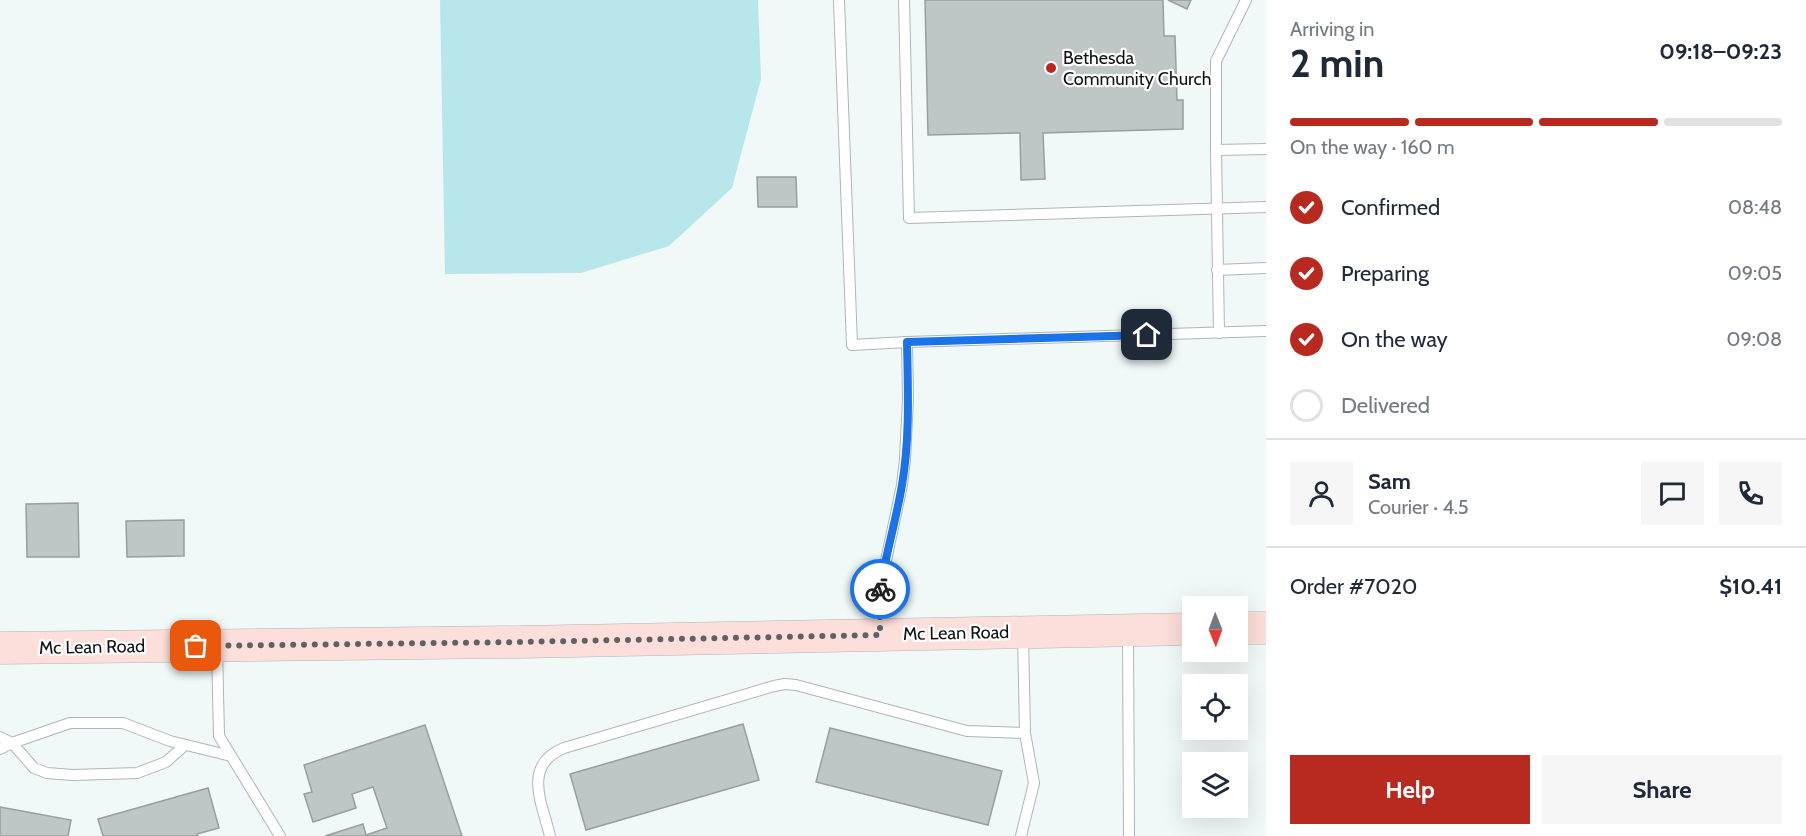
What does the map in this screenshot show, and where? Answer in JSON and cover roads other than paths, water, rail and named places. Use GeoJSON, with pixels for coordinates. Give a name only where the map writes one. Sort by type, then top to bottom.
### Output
{"type":"FeatureCollection","features":[{"type":"Feature","properties":{"kind":"main road"},"geometry":{"type":"LineString","coordinates":[[1248,628],[1266,628]]}},
{"type":"Feature","properties":{"kind":"main road","name":"Mc Lean Road"},"geometry":{"type":"LineString","coordinates":[[0,648],[1182,629]]}},
{"type":"Feature","properties":{"kind":"lane"},"geometry":{"type":"LineString","coordinates":[[839,0],[852,345],[1266,332]]}},
{"type":"Feature","properties":{"kind":"lane"},"geometry":{"type":"LineString","coordinates":[[904,0],[909,218],[1266,207]]}},
{"type":"Feature","properties":{"kind":"lane"},"geometry":{"type":"LineString","coordinates":[[1219,333],[1216,62],[1246,0]]}},
{"type":"Feature","properties":{"kind":"lane"},"geometry":{"type":"LineString","coordinates":[[1216,150],[1266,149]]}},
{"type":"Feature","properties":{"kind":"lane"},"geometry":{"type":"LineString","coordinates":[[1217,270],[1266,268]]}},
{"type":"Feature","properties":{"kind":"lane"},"geometry":{"type":"LineString","coordinates":[[880,635],[880,589],[902,485],[905,459],[908,399],[907,342]]}},
{"type":"Feature","properties":{"kind":"lane"},"geometry":{"type":"LineString","coordinates":[[1128,630],[1129,836]]}},
{"type":"Feature","properties":{"kind":"lane"},"geometry":{"type":"LineString","coordinates":[[1021,836],[1034,783],[1026,733],[1023,632]]}},
{"type":"Feature","properties":{"kind":"lane"},"geometry":{"type":"LineString","coordinates":[[217,645],[219,736],[280,836]]}},
{"type":"Feature","properties":{"kind":"lane"},"geometry":{"type":"LineString","coordinates":[[550,836],[538,787],[541,766],[549,755],[564,748],[774,686],[796,685],[967,731],[1026,733]]}},
{"type":"Feature","properties":{"kind":"lane"},"geometry":{"type":"LineString","coordinates":[[0,749],[70,723],[123,723],[170,741],[231,756]]}},
{"type":"Feature","properties":{"kind":"lane"},"geometry":{"type":"LineString","coordinates":[[0,737],[12,743],[34,768],[47,773],[73,775],[137,773],[166,762],[185,745]]}},
{"type":"Feature","properties":{"kind":"place","name":"Bethesda Community Church"},"geometry":{"type":"Point","coordinates":[1051,68]}}]}
